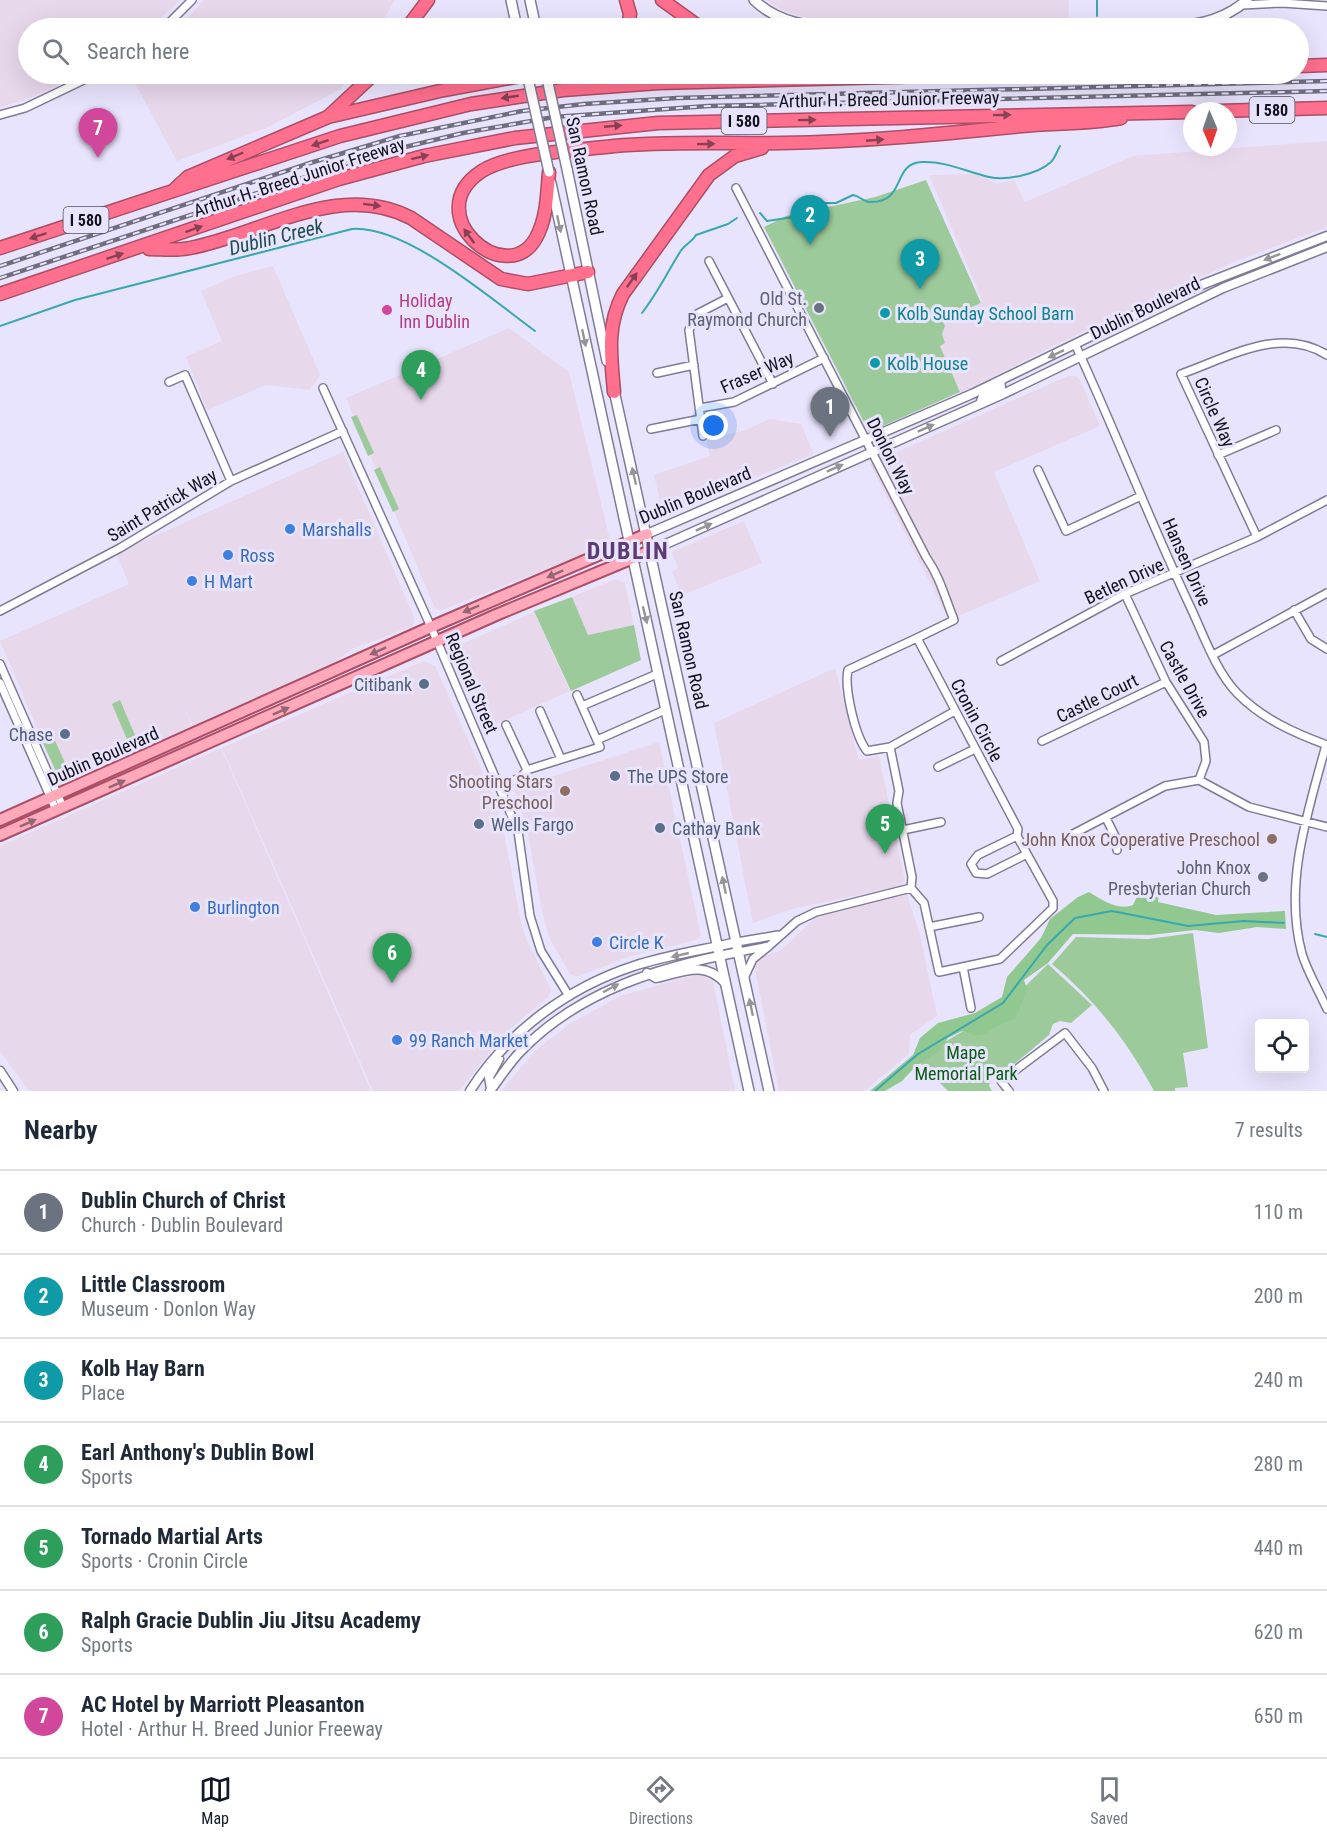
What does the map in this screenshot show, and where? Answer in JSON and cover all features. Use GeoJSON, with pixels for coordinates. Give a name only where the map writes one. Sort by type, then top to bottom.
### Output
{"type":"FeatureCollection","features":[{"type":"Feature","properties":{"kind":"highway"},"geometry":{"type":"LineString","coordinates":[[414,18],[428,0]]}},
{"type":"Feature","properties":{"kind":"highway"},"geometry":{"type":"LineString","coordinates":[[626,0],[629,18]]}},
{"type":"Feature","properties":{"kind":"highway"},"geometry":{"type":"LineString","coordinates":[[662,0],[687,18]]}},
{"type":"Feature","properties":{"kind":"highway"},"geometry":{"type":"LineString","coordinates":[[1309,66],[1327,65]]}},
{"type":"Feature","properties":{"kind":"highway"},"geometry":{"type":"LineString","coordinates":[[328,117],[363,84]]}},
{"type":"Feature","properties":{"kind":"highway"},"geometry":{"type":"LineString","coordinates":[[173,191],[188,177],[328,117],[476,84]]}},
{"type":"Feature","properties":{"kind":"highway","name":"Arthur H. Breed Junior Freeway"},"geometry":{"type":"LineString","coordinates":[[0,248],[384,124],[516,96],[647,84]]}},
{"type":"Feature","properties":{"kind":"highway","name":"I 580"},"geometry":{"type":"LineString","coordinates":[[1237,110],[1327,108]]}},
{"type":"Feature","properties":{"kind":"highway","name":"Arthur H. Breed Junior Freeway"},"geometry":{"type":"LineString","coordinates":[[0,294],[381,166],[470,146],[565,130],[658,123],[1183,112]]}},
{"type":"Feature","properties":{"kind":"highway"},"geometry":{"type":"LineString","coordinates":[[549,172],[543,222],[535,240],[527,248],[515,253],[491,253],[471,240],[461,220],[461,199],[471,180],[491,166],[550,154],[618,146],[866,141],[1094,122],[1149,113]]}},
{"type":"Feature","properties":{"kind":"highway"},"geometry":{"type":"LineString","coordinates":[[614,392],[610,339],[613,315],[627,288],[694,195],[709,175],[735,156],[796,143]]}},
{"type":"Feature","properties":{"kind":"highway"},"geometry":{"type":"LineString","coordinates":[[139,249],[188,249],[250,232],[317,209],[350,203],[367,203],[398,211],[411,218],[501,279],[528,284],[588,272]]}},
{"type":"Feature","properties":{"kind":"main road"},"geometry":{"type":"LineString","coordinates":[[511,0],[515,18]]}},
{"type":"Feature","properties":{"kind":"main road"},"geometry":{"type":"LineString","coordinates":[[530,0],[534,18]]}},
{"type":"Feature","properties":{"kind":"main road"},"geometry":{"type":"LineString","coordinates":[[754,0],[765,10],[782,18]]}},
{"type":"Feature","properties":{"kind":"main road"},"geometry":{"type":"LineString","coordinates":[[1222,18],[1244,2]]}},
{"type":"Feature","properties":{"kind":"main road","name":"San Ramon Road"},"geometry":{"type":"LineString","coordinates":[[531,84],[628,542],[749,1091]]}},
{"type":"Feature","properties":{"kind":"main road","name":"San Ramon Road"},"geometry":{"type":"LineString","coordinates":[[548,84],[769,1091]]}},
{"type":"Feature","properties":{"kind":"main road","name":"Dublin Boulevard"},"geometry":{"type":"LineString","coordinates":[[0,820],[431,627],[647,534]]}},
{"type":"Feature","properties":{"kind":"main road","name":"Dublin Boulevard"},"geometry":{"type":"LineString","coordinates":[[0,835],[650,550]]}},
{"type":"Feature","properties":{"kind":"main road"},"geometry":{"type":"LineString","coordinates":[[228,735],[239,714]]}},
{"type":"Feature","properties":{"kind":"main road"},"geometry":{"type":"LineString","coordinates":[[211,742],[221,730],[219,723]]}},
{"type":"Feature","properties":{"kind":"street"},"geometry":{"type":"LineString","coordinates":[[174,18],[192,0]]}},
{"type":"Feature","properties":{"kind":"street"},"geometry":{"type":"LineString","coordinates":[[1244,2],[1327,6]]}},
{"type":"Feature","properties":{"kind":"street"},"geometry":{"type":"LineString","coordinates":[[0,115],[24,108],[75,84]]}},
{"type":"Feature","properties":{"kind":"street","name":"Donlon Way"},"geometry":{"type":"LineString","coordinates":[[736,188],[926,557],[940,576],[941,587],[954,620],[917,638]]}},
{"type":"Feature","properties":{"kind":"street","name":"Dublin Boulevard"},"geometry":{"type":"LineString","coordinates":[[647,534],[1000,381],[1178,294],[1327,236]]}},
{"type":"Feature","properties":{"kind":"street","name":"Dublin Boulevard"},"geometry":{"type":"LineString","coordinates":[[650,550],[1081,358],[1223,288],[1327,247]]}},
{"type":"Feature","properties":{"kind":"street"},"geometry":{"type":"LineString","coordinates":[[709,261],[772,384]]}},
{"type":"Feature","properties":{"kind":"street"},"geometry":{"type":"LineString","coordinates":[[703,436],[690,330],[692,320],[698,314],[728,298]]}},
{"type":"Feature","properties":{"kind":"street","name":"Circle Way"},"geometry":{"type":"LineString","coordinates":[[1257,537],[1181,374],[1276,342],[1304,344],[1327,355]]}},
{"type":"Feature","properties":{"kind":"street","name":"Hansen Drive"},"geometry":{"type":"LineString","coordinates":[[1075,344],[1175,574],[1213,655],[1236,692],[1262,715],[1327,745]]}},
{"type":"Feature","properties":{"kind":"street","name":"Fraser Way"},"geometry":{"type":"LineString","coordinates":[[700,408],[734,402],[824,358]]}},
{"type":"Feature","properties":{"kind":"street"},"geometry":{"type":"LineString","coordinates":[[657,373],[694,365]]}},
{"type":"Feature","properties":{"kind":"street"},"geometry":{"type":"LineString","coordinates":[[169,382],[185,375],[231,481]]}},
{"type":"Feature","properties":{"kind":"street","name":"Dublin Boulevard"},"geometry":{"type":"LineString","coordinates":[[980,404],[983,396],[1001,387],[1000,381]]}},
{"type":"Feature","properties":{"kind":"street","name":"Regional Street"},"geometry":{"type":"LineString","coordinates":[[323,388],[438,642],[518,831],[530,916],[542,951],[569,996]]}},
{"type":"Feature","properties":{"kind":"street"},"geometry":{"type":"LineString","coordinates":[[651,429],[701,419]]}},
{"type":"Feature","properties":{"kind":"street"},"geometry":{"type":"LineString","coordinates":[[1218,455],[1276,430]]}},
{"type":"Feature","properties":{"kind":"street","name":"Saint Patrick Way"},"geometry":{"type":"LineString","coordinates":[[0,611],[129,543],[231,481],[344,431]]}},
{"type":"Feature","properties":{"kind":"street"},"geometry":{"type":"LineString","coordinates":[[1038,470],[1066,531],[1141,496]]}},
{"type":"Feature","properties":{"kind":"street","name":"Betlen Drive"},"geometry":{"type":"LineString","coordinates":[[1001,661],[1125,594],[1257,537],[1327,500]]}},
{"type":"Feature","properties":{"kind":"street"},"geometry":{"type":"LineString","coordinates":[[1213,655],[1327,593]]}},
{"type":"Feature","properties":{"kind":"street","name":"Castle Drive"},"geometry":{"type":"LineString","coordinates":[[1125,594],[1166,681],[1204,742],[1206,761],[1199,780]]}},
{"type":"Feature","properties":{"kind":"street"},"geometry":{"type":"LineString","coordinates":[[1294,610],[1311,639],[1327,649]]}},
{"type":"Feature","properties":{"kind":"street"},"geometry":{"type":"LineString","coordinates":[[917,638],[848,670],[846,681],[861,742],[867,751],[890,747],[955,711]]}},
{"type":"Feature","properties":{"kind":"street","name":"Cronin Circle"},"geometry":{"type":"LineString","coordinates":[[890,747],[912,877],[911,888],[924,903],[939,972],[1000,959],[1053,908],[1053,902],[1017,836],[1018,829],[917,638]]}},
{"type":"Feature","properties":{"kind":"street"},"geometry":{"type":"LineString","coordinates":[[0,664],[60,809]]}},
{"type":"Feature","properties":{"kind":"street"},"geometry":{"type":"LineString","coordinates":[[582,706],[657,674]]}},
{"type":"Feature","properties":{"kind":"street","name":"Castle Court"},"geometry":{"type":"LineString","coordinates":[[1042,741],[1166,681]]}},
{"type":"Feature","properties":{"kind":"street"},"geometry":{"type":"LineString","coordinates":[[0,683],[55,796]]}},
{"type":"Feature","properties":{"kind":"street"},"geometry":{"type":"LineString","coordinates":[[499,786],[520,778],[527,770],[600,747],[577,694]]}},
{"type":"Feature","properties":{"kind":"street"},"geometry":{"type":"LineString","coordinates":[[597,740],[665,710]]}},
{"type":"Feature","properties":{"kind":"street"},"geometry":{"type":"LineString","coordinates":[[540,711],[561,759]]}},
{"type":"Feature","properties":{"kind":"street"},"geometry":{"type":"LineString","coordinates":[[506,725],[527,770]]}},
{"type":"Feature","properties":{"kind":"street"},"geometry":{"type":"LineString","coordinates":[[1327,745],[1305,822],[1295,880],[1296,928],[1303,956],[1324,993],[1327,1009]]}},
{"type":"Feature","properties":{"kind":"street"},"geometry":{"type":"LineString","coordinates":[[938,767],[975,749]]}},
{"type":"Feature","properties":{"kind":"street"},"geometry":{"type":"LineString","coordinates":[[1073,834],[1165,786],[1199,780],[1249,807],[1327,827]]}},
{"type":"Feature","properties":{"kind":"street"},"geometry":{"type":"LineString","coordinates":[[1106,818],[1116,838],[1117,850]]}},
{"type":"Feature","properties":{"kind":"street"},"geometry":{"type":"LineString","coordinates":[[903,830],[941,822]]}},
{"type":"Feature","properties":{"kind":"street"},"geometry":{"type":"LineString","coordinates":[[1017,836],[978,855],[971,864],[976,873],[987,874],[1027,854]]}},
{"type":"Feature","properties":{"kind":"street"},"geometry":{"type":"LineString","coordinates":[[470,1091],[502,1050],[527,1026],[569,996],[601,979],[636,965],[738,947],[778,935],[816,912],[911,888]]}},
{"type":"Feature","properties":{"kind":"street"},"geometry":{"type":"LineString","coordinates":[[929,927],[979,917]]}},
{"type":"Feature","properties":{"kind":"street"},"geometry":{"type":"LineString","coordinates":[[744,978],[753,959],[764,952],[778,935]]}},
{"type":"Feature","properties":{"kind":"street"},"geometry":{"type":"LineString","coordinates":[[738,947],[769,946]]}},
{"type":"Feature","properties":{"kind":"street"},"geometry":{"type":"LineString","coordinates":[[491,1090],[519,1053],[547,1028],[614,987],[647,973],[718,951]]}},
{"type":"Feature","properties":{"kind":"street"},"geometry":{"type":"LineString","coordinates":[[963,967],[971,1008]]}},
{"type":"Feature","properties":{"kind":"street"},"geometry":{"type":"LineString","coordinates":[[647,973],[656,978],[707,969],[716,973],[725,983]]}},
{"type":"Feature","properties":{"kind":"street"},"geometry":{"type":"LineString","coordinates":[[1009,1091],[1001,1081],[1065,1033],[1092,1068],[1104,1091]]}},
{"type":"Feature","properties":{"kind":"street"},"geometry":{"type":"LineString","coordinates":[[491,1090],[489,1077],[502,1050]]}},
{"type":"Feature","properties":{"kind":"street"},"geometry":{"type":"LineString","coordinates":[[0,1071],[14,1091]]}},
{"type":"Feature","properties":{"kind":"shaded area"},"geometry":{"type":"Polygon","coordinates":[[[0,0],[181,0],[160,18],[18,18],[18,84],[60,84],[28,99],[0,107],[0,0]]]}},
{"type":"Feature","properties":{"kind":"shaded area"},"geometry":{"type":"Polygon","coordinates":[[[204,0],[395,0],[384,18],[188,18],[204,0]]]}},
{"type":"Feature","properties":{"kind":"shaded area"},"geometry":{"type":"Polygon","coordinates":[[[765,0],[1069,0],[1068,18],[807,18],[780,9],[765,0]]]}},
{"type":"Feature","properties":{"kind":"shaded area"},"geometry":{"type":"Polygon","coordinates":[[[135,84],[344,84],[341,89],[266,128],[177,161],[135,84]]]}},
{"type":"Feature","properties":{"kind":"shaded area"},"geometry":{"type":"Polygon","coordinates":[[[1327,141],[1327,227],[1236,261],[1055,345],[961,393],[940,345],[945,343],[942,334],[945,326],[942,320],[983,302],[929,175],[978,174],[997,184],[1014,180],[1025,202],[1133,156],[1183,152],[1183,156],[1237,156],[1237,148],[1327,141]]]}},
{"type":"Feature","properties":{"kind":"shaded area"},"geometry":{"type":"Polygon","coordinates":[[[273,266],[320,375],[310,390],[266,385],[207,410],[186,357],[222,341],[201,291],[235,276],[273,266]]]}},
{"type":"Feature","properties":{"kind":"shaded area"},"geometry":{"type":"Polygon","coordinates":[[[509,328],[569,372],[610,540],[587,553],[440,611],[434,606],[346,398],[509,328]]]}},
{"type":"Feature","properties":{"kind":"shaded area"},"geometry":{"type":"Polygon","coordinates":[[[1068,376],[1075,376],[1080,380],[1100,426],[994,472],[1040,581],[949,620],[870,464],[1068,376]]]}},
{"type":"Feature","properties":{"kind":"shaded area"},"geometry":{"type":"Polygon","coordinates":[[[770,419],[801,424],[814,454],[663,513],[654,475],[710,456],[706,439],[743,431],[770,419]]]}},
{"type":"Feature","properties":{"kind":"shaded area"},"geometry":{"type":"Polygon","coordinates":[[[343,452],[414,617],[413,626],[352,649],[336,661],[193,726],[180,698],[192,726],[72,779],[57,775],[0,641],[129,584],[116,553],[343,452]]]}},
{"type":"Feature","properties":{"kind":"shaded area"},"geometry":{"type":"Polygon","coordinates":[[[744,521],[762,563],[682,595],[672,572],[678,568],[672,552],[744,521]]]}},
{"type":"Feature","properties":{"kind":"shaded area"},"geometry":{"type":"Polygon","coordinates":[[[615,579],[625,583],[634,625],[588,635],[572,597],[615,579]]]}},
{"type":"Feature","properties":{"kind":"shaded area"},"geometry":{"type":"Polygon","coordinates":[[[534,612],[570,691],[487,728],[458,659],[458,649],[462,644],[534,612]]]}},
{"type":"Feature","properties":{"kind":"shaded area"},"geometry":{"type":"Polygon","coordinates":[[[424,661],[435,666],[492,793],[503,828],[526,939],[551,990],[548,997],[504,1034],[459,1091],[373,1091],[222,748],[424,661]]]}},
{"type":"Feature","properties":{"kind":"shaded area"},"geometry":{"type":"Polygon","coordinates":[[[835,668],[859,760],[879,756],[905,881],[900,886],[792,909],[753,923],[714,723],[835,668]]]}},
{"type":"Feature","properties":{"kind":"shaded area"},"geometry":{"type":"Polygon","coordinates":[[[659,742],[701,936],[696,940],[634,955],[576,977],[570,974],[549,937],[541,907],[545,905],[541,906],[527,828],[514,789],[659,742]]]}},
{"type":"Feature","properties":{"kind":"shaded area"},"geometry":{"type":"Polygon","coordinates":[[[221,748],[371,1091],[29,1091],[0,1051],[0,846],[221,748]]]}},
{"type":"Feature","properties":{"kind":"shaded area"},"geometry":{"type":"Polygon","coordinates":[[[907,894],[920,935],[937,1016],[910,1035],[909,1054],[864,1091],[779,1091],[754,964],[759,957],[780,951],[821,913],[907,894]]]}},
{"type":"Feature","properties":{"kind":"shaded area"},"geometry":{"type":"Polygon","coordinates":[[[702,975],[713,981],[735,1091],[501,1091],[536,1050],[571,1023],[620,996],[702,975]]]}},
{"type":"Feature","properties":{"kind":"green space"},"geometry":{"type":"Polygon","coordinates":[[[926,180],[981,303],[942,320],[945,326],[942,334],[945,343],[940,346],[960,392],[869,432],[764,227],[786,216],[875,197],[926,180]]]}},
{"type":"Feature","properties":{"kind":"green space"},"geometry":{"type":"Polygon","coordinates":[[[357,415],[374,453],[368,456],[351,417],[357,415]]]}},
{"type":"Feature","properties":{"kind":"green space"},"geometry":{"type":"Polygon","coordinates":[[[380,467],[399,509],[393,512],[374,470],[380,467]]]}},
{"type":"Feature","properties":{"kind":"green space"},"geometry":{"type":"Polygon","coordinates":[[[572,597],[588,635],[634,625],[641,660],[571,691],[534,611],[572,597]]]}},
{"type":"Feature","properties":{"kind":"green space"},"geometry":{"type":"Polygon","coordinates":[[[120,700],[140,747],[132,751],[112,704],[120,700]]]}},
{"type":"Feature","properties":{"kind":"green space"},"geometry":{"type":"Polygon","coordinates":[[[53,736],[70,774],[80,770],[82,774],[69,780],[58,776],[42,741],[53,736]]]}},
{"type":"Feature","properties":{"kind":"green space"},"geometry":{"type":"Polygon","coordinates":[[[1142,886],[1160,887],[1158,902],[1216,915],[1285,911],[1286,929],[1257,927],[1219,933],[1195,930],[1150,935],[1073,934],[1048,963],[1024,980],[1027,989],[1016,1018],[981,1035],[962,1031],[948,1038],[939,1051],[916,1066],[902,1081],[885,1091],[870,1091],[913,1055],[920,1038],[938,1023],[975,1013],[1002,997],[1007,977],[1041,938],[1050,919],[1078,897],[1089,892],[1110,904],[1122,907],[1133,905],[1142,886]]]}},
{"type":"Feature","properties":{"kind":"green space"},"geometry":{"type":"Polygon","coordinates":[[[1193,933],[1208,1048],[1183,1053],[1188,1087],[1175,1088],[1175,1091],[1154,1091],[1122,1039],[1082,992],[1052,964],[1076,937],[1148,939],[1193,933]]]}},
{"type":"Feature","properties":{"kind":"green space","name":"Mape Memorial Park"},"geometry":{"type":"Polygon","coordinates":[[[1048,964],[1092,1005],[1071,1023],[1060,1021],[1053,1024],[1049,1035],[1006,1071],[992,1075],[989,1086],[992,1091],[948,1091],[916,1059],[1004,1007],[1048,964]]]}},
{"type":"Feature","properties":{"kind":"waterway","name":"Dublin Creek"},"geometry":{"type":"LineString","coordinates":[[1097,0],[1097,16]]}},
{"type":"Feature","properties":{"kind":"waterway","name":"Dublin Creek"},"geometry":{"type":"LineString","coordinates":[[760,213],[767,221],[807,215],[819,203],[836,203],[853,195],[869,202],[881,201],[889,197],[906,169],[912,164],[922,162],[948,165],[996,178],[1022,176],[1051,162],[1060,146]]}},
{"type":"Feature","properties":{"kind":"waterway","name":"Dublin Creek"},"geometry":{"type":"LineString","coordinates":[[642,313],[684,247],[696,235],[728,224],[737,218]]}},
{"type":"Feature","properties":{"kind":"waterway","name":"Dublin Creek"},"geometry":{"type":"LineString","coordinates":[[0,326],[75,300],[352,229],[374,231],[422,251],[447,266],[535,331]]}},
{"type":"Feature","properties":{"kind":"waterway"},"geometry":{"type":"LineString","coordinates":[[875,1091],[918,1054],[1003,1003],[1047,945],[1075,918],[1112,911],[1188,926],[1244,921],[1284,923]]}},
{"type":"Feature","properties":{"kind":"waterway"},"geometry":{"type":"LineString","coordinates":[[1315,934],[1327,937]]}},
{"type":"Feature","properties":{"kind":"railway"},"geometry":{"type":"LineString","coordinates":[[1309,81],[1327,81]]}},
{"type":"Feature","properties":{"kind":"railway"},"geometry":{"type":"LineString","coordinates":[[0,266],[310,163],[400,136],[522,111],[677,98],[1212,84]]}},
{"type":"Feature","properties":{"kind":"railway"},"geometry":{"type":"LineString","coordinates":[[0,278],[372,155],[463,133],[554,117],[708,106],[1327,91]]}},
{"type":"Feature","properties":{"kind":"place","name":"AC Hotel by Marriott Pleasanton"},"geometry":{"type":"Point","coordinates":[98,158]}},
{"type":"Feature","properties":{"kind":"place","name":"Little Classroom"},"geometry":{"type":"Point","coordinates":[810,245]}},
{"type":"Feature","properties":{"kind":"place","name":"Kolb Hay Barn"},"geometry":{"type":"Point","coordinates":[920,289]}},
{"type":"Feature","properties":{"kind":"place","name":"Old St. Raymond Church"},"geometry":{"type":"Point","coordinates":[819,308]}},
{"type":"Feature","properties":{"kind":"place","name":"Holiday Inn Dublin"},"geometry":{"type":"Point","coordinates":[387,310]}},
{"type":"Feature","properties":{"kind":"place","name":"Kolb Sunday School Barn"},"geometry":{"type":"Point","coordinates":[885,313]}},
{"type":"Feature","properties":{"kind":"place","name":"Kolb House"},"geometry":{"type":"Point","coordinates":[875,363]}},
{"type":"Feature","properties":{"kind":"place","name":"Earl Anthony's Dublin Bowl"},"geometry":{"type":"Point","coordinates":[421,400]}},
{"type":"Feature","properties":{"kind":"place","name":"Dublin Church of Christ"},"geometry":{"type":"Point","coordinates":[830,437]}},
{"type":"Feature","properties":{"kind":"place","name":"Marshalls"},"geometry":{"type":"Point","coordinates":[290,529]}},
{"type":"Feature","properties":{"kind":"place","name":"Ross"},"geometry":{"type":"Point","coordinates":[228,555]}},
{"type":"Feature","properties":{"kind":"place","name":"H Mart"},"geometry":{"type":"Point","coordinates":[192,581]}},
{"type":"Feature","properties":{"kind":"place","name":"Citibank"},"geometry":{"type":"Point","coordinates":[424,684]}},
{"type":"Feature","properties":{"kind":"place","name":"Chase"},"geometry":{"type":"Point","coordinates":[65,734]}},
{"type":"Feature","properties":{"kind":"place","name":"The UPS Store"},"geometry":{"type":"Point","coordinates":[615,776]}},
{"type":"Feature","properties":{"kind":"place","name":"Shooting Stars Preschool"},"geometry":{"type":"Point","coordinates":[565,791]}},
{"type":"Feature","properties":{"kind":"place","name":"Wells Fargo"},"geometry":{"type":"Point","coordinates":[479,824]}},
{"type":"Feature","properties":{"kind":"place","name":"Cathay Bank"},"geometry":{"type":"Point","coordinates":[660,828]}},
{"type":"Feature","properties":{"kind":"place","name":"John Knox Cooperative Preschool"},"geometry":{"type":"Point","coordinates":[1272,839]}},
{"type":"Feature","properties":{"kind":"place","name":"Tornado Martial Arts"},"geometry":{"type":"Point","coordinates":[885,854]}},
{"type":"Feature","properties":{"kind":"place","name":"John Knox Presbyterian Church"},"geometry":{"type":"Point","coordinates":[1263,877]}},
{"type":"Feature","properties":{"kind":"place","name":"Burlington"},"geometry":{"type":"Point","coordinates":[195,907]}},
{"type":"Feature","properties":{"kind":"place","name":"Circle K"},"geometry":{"type":"Point","coordinates":[597,942]}},
{"type":"Feature","properties":{"kind":"place","name":"Ralph Gracie Dublin Jiu Jitsu Academy"},"geometry":{"type":"Point","coordinates":[392,983]}},
{"type":"Feature","properties":{"kind":"place","name":"99 Ranch Market"},"geometry":{"type":"Point","coordinates":[397,1040]}},
{"type":"Feature","properties":{"kind":"district","name":"DUBLIN"},"geometry":{"type":"Point","coordinates":[628,551]}}]}
